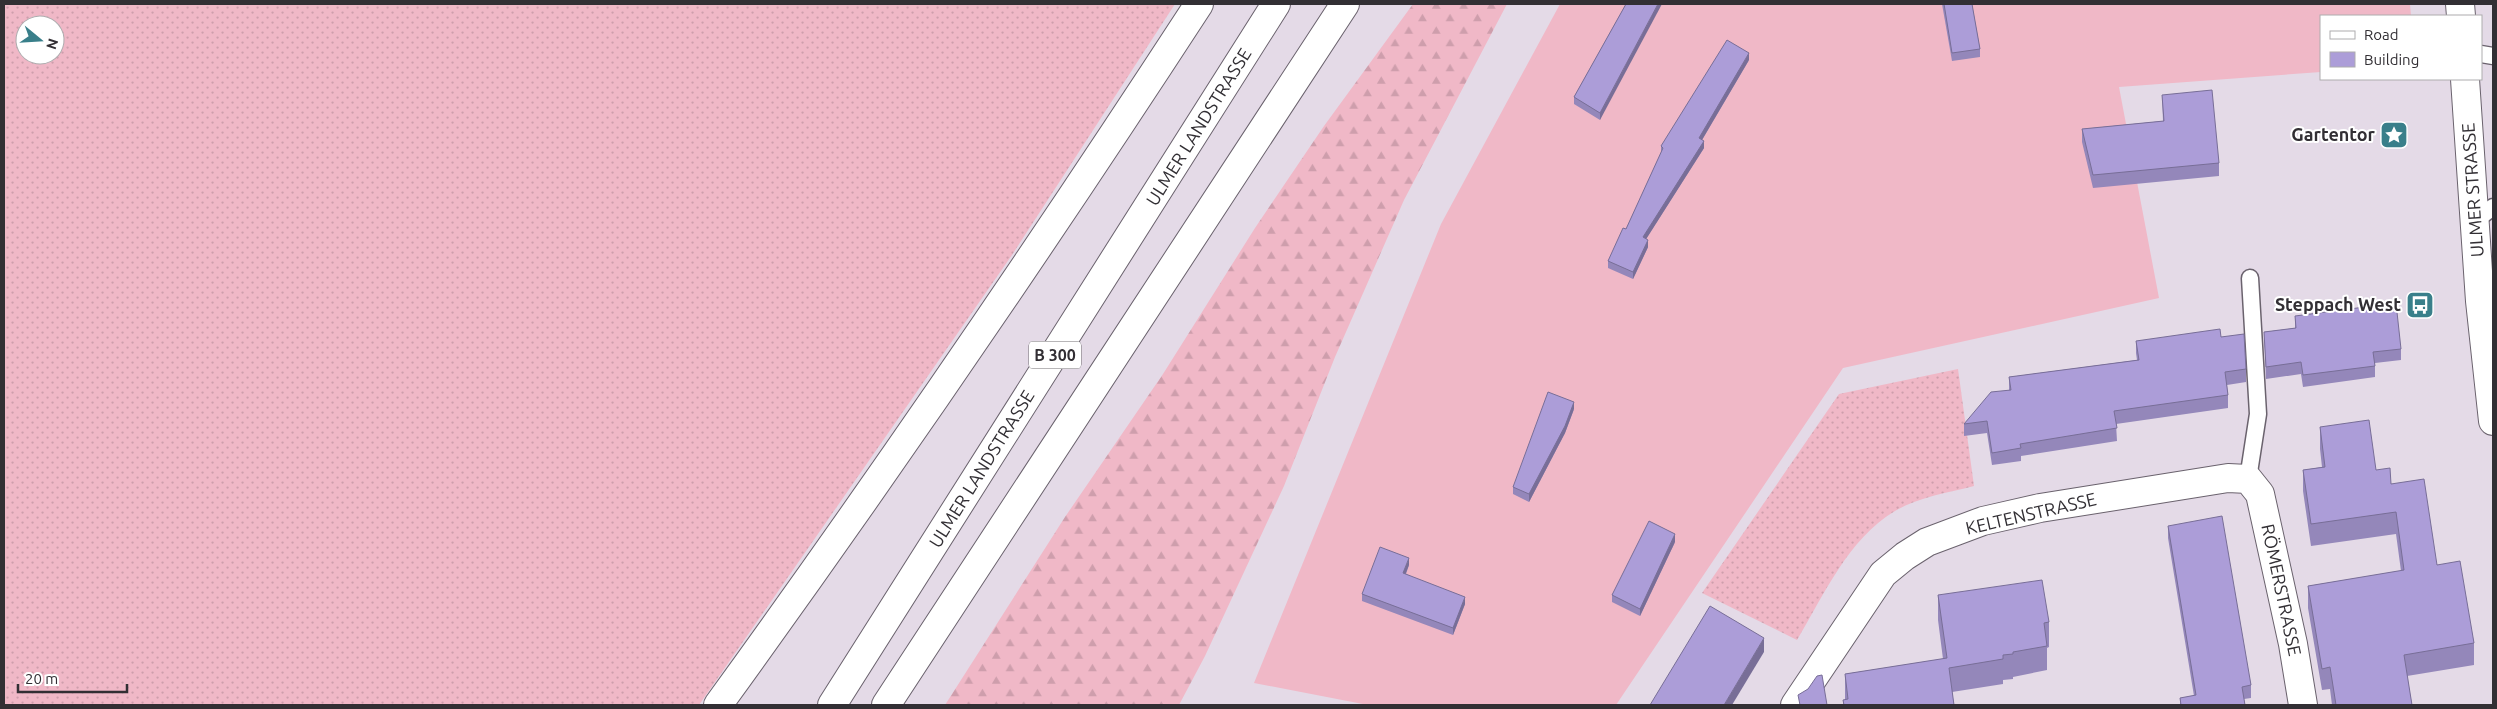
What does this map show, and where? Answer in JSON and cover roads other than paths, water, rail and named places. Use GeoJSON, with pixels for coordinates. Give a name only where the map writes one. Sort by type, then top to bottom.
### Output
{"type":"FeatureCollection","features":[{"type":"Feature","properties":{"kind":"street"},"geometry":{"type":"LineString","coordinates":[[718,705],[864,502],[1068,205],[1198,4]]}},
{"type":"Feature","properties":{"kind":"street","name":"ULMER LANDSTRASSE"},"geometry":{"type":"LineString","coordinates":[[832,705],[1276,4]]}},
{"type":"Feature","properties":{"kind":"street","name":"B 300"},"geometry":{"type":"LineString","coordinates":[[886,705],[1345,4]]}},
{"type":"Feature","properties":{"kind":"street","name":"ULMER STRASSE"},"geometry":{"type":"LineString","coordinates":[[2465,80],[2484,214],[2480,301],[2493,421]]}},
{"type":"Feature","properties":{"kind":"street","name":"KELTENSTRASSE"},"geometry":{"type":"LineString","coordinates":[[1795,705],[1883,574],[1905,556],[1928,542],[1983,521],[2040,508],[2198,481],[2228,478],[2248,479]]}},
{"type":"Feature","properties":{"kind":"street","name":"RÖMERSTRASSE"},"geometry":{"type":"LineString","coordinates":[[2248,479],[2260,494],[2293,644],[2303,705]]}},
{"type":"Feature","properties":{"kind":"lane"},"geometry":{"type":"LineString","coordinates":[[2248,479],[2258,414],[2250,278]]}},
{"type":"Feature","properties":{"kind":"place","name":"Gartentor"},"geometry":{"type":"Point","coordinates":[2394,135]}},
{"type":"Feature","properties":{"kind":"place","name":"Steppach West"},"geometry":{"type":"Point","coordinates":[2420,305]}}]}
